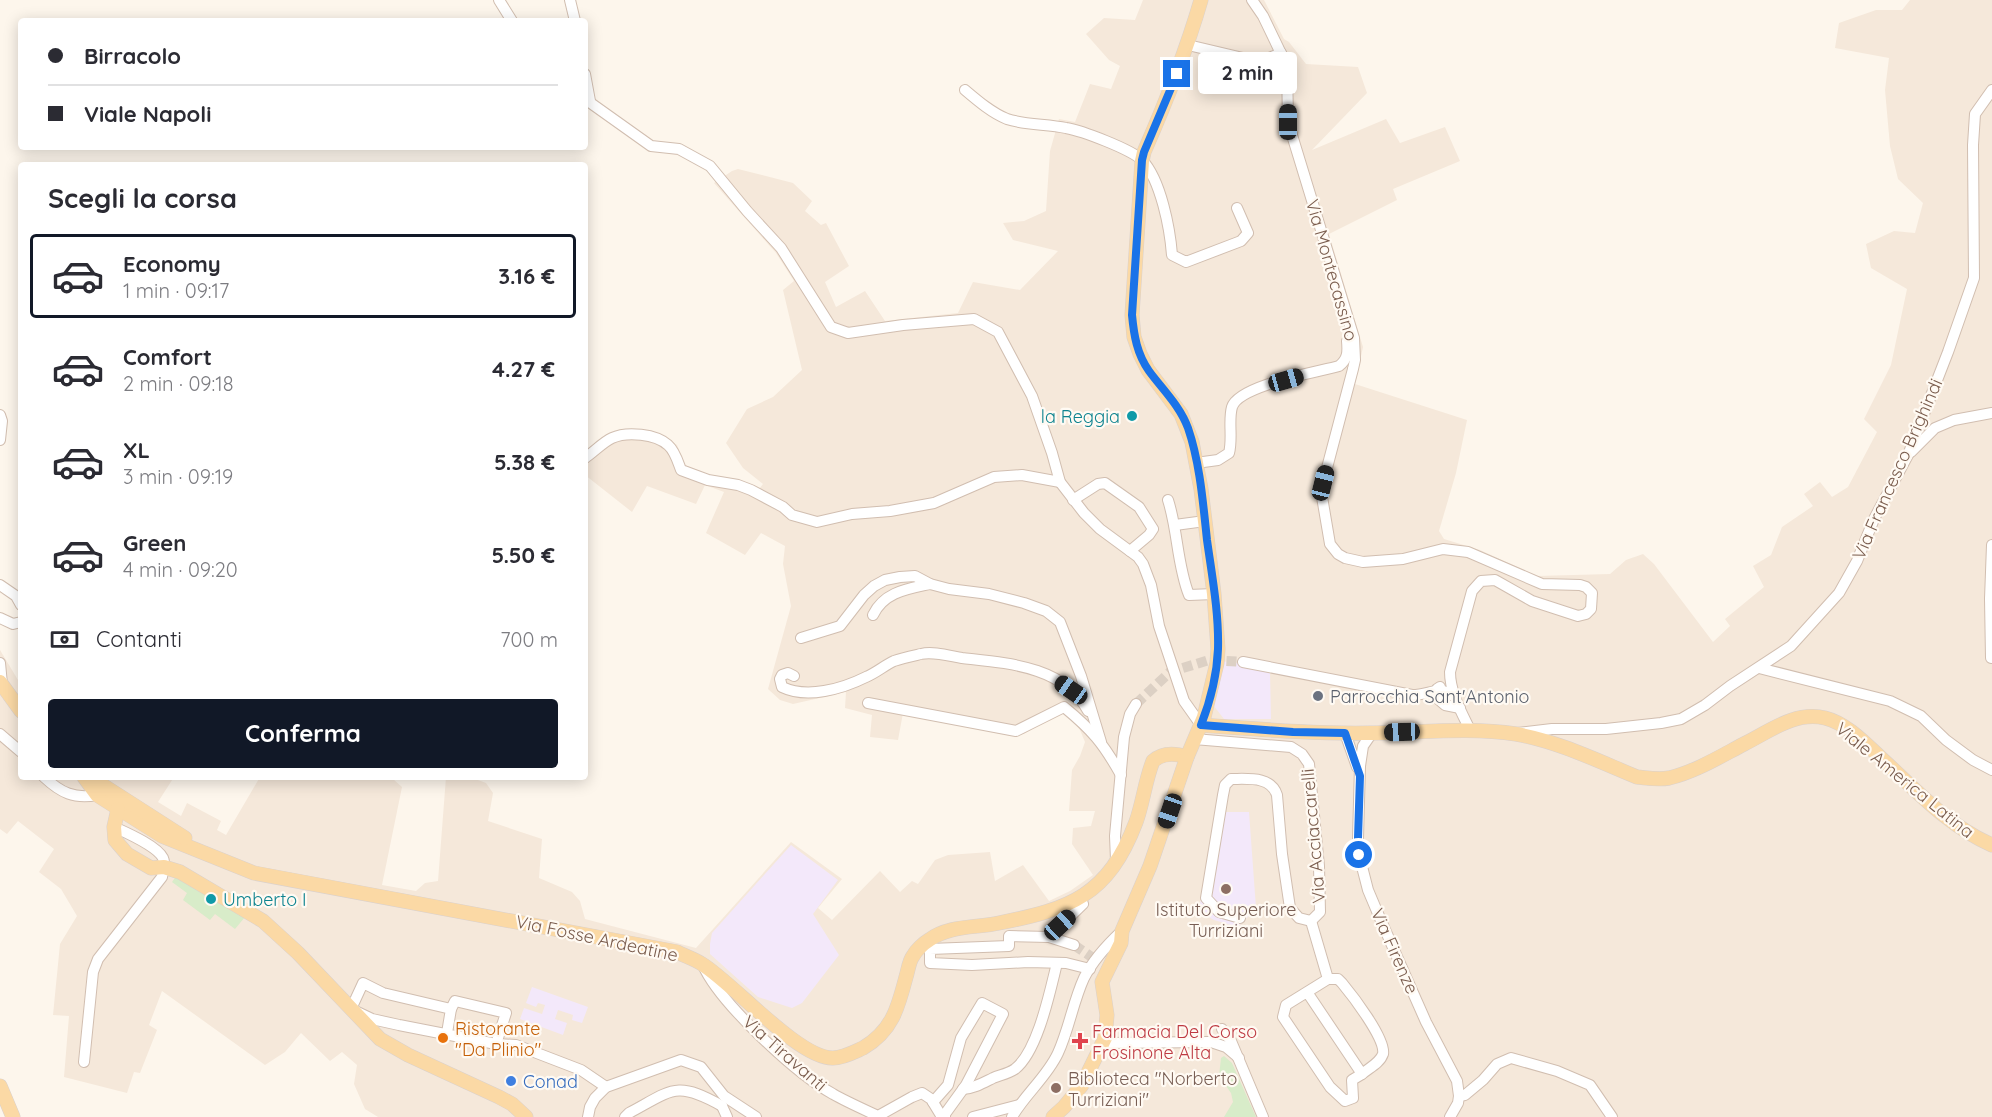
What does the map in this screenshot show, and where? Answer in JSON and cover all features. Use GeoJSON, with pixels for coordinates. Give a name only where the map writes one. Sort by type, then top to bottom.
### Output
{"type":"FeatureCollection","features":[{"type":"Feature","properties":{"kind":"main road"},"geometry":{"type":"LineString","coordinates":[[1053,1117],[1082,1085],[1103,1043],[1107,1026],[1102,982],[1121,943],[1122,930],[1150,866],[1187,757],[1201,725],[1217,663],[1214,594],[1196,463],[1188,427],[1148,370],[1140,354],[1134,337],[1132,315],[1142,160],[1188,45],[1201,0]]}},
{"type":"Feature","properties":{"kind":"main road"},"geometry":{"type":"LineString","coordinates":[[1,683],[18,707]]}},
{"type":"Feature","properties":{"kind":"main road","name":"Viale America Latina"},"geometry":{"type":"LineString","coordinates":[[1201,725],[1293,732],[1515,734],[1538,739],[1637,777],[1654,779],[1669,778],[1704,765],[1783,722],[1811,716],[1826,718],[1841,725],[1871,749],[1958,827],[1992,845]]}},
{"type":"Feature","properties":{"kind":"main road","name":"Via Fosse Ardeatine"},"geometry":{"type":"LineString","coordinates":[[97,795],[162,836],[254,873],[677,952],[702,964],[784,1033],[810,1051],[832,1058],[850,1054],[865,1046],[892,1022],[913,956],[929,940],[945,931],[1034,916],[1066,906],[1102,880],[1116,860],[1135,824],[1153,762],[1163,755],[1176,754],[1187,757]]}},
{"type":"Feature","properties":{"kind":"main road"},"geometry":{"type":"LineString","coordinates":[[86,780],[97,795]]}},
{"type":"Feature","properties":{"kind":"main road"},"geometry":{"type":"LineString","coordinates":[[95,780],[211,856]]}},
{"type":"Feature","properties":{"kind":"main road"},"geometry":{"type":"LineString","coordinates":[[118,809],[114,827],[115,840],[127,854],[151,868],[164,867],[180,872],[263,921],[298,953],[380,1039],[408,1055],[499,1097],[512,1104],[526,1117]]}},
{"type":"Feature","properties":{"kind":"main road"},"geometry":{"type":"LineString","coordinates":[[0,1086],[13,1117]]}},
{"type":"Feature","properties":{"kind":"street"},"geometry":{"type":"LineString","coordinates":[[499,0],[511,18]]}},
{"type":"Feature","properties":{"kind":"street"},"geometry":{"type":"LineString","coordinates":[[570,0],[573,18]]}},
{"type":"Feature","properties":{"kind":"street","name":"Via Montecassino"},"geometry":{"type":"LineString","coordinates":[[1252,0],[1263,16],[1287,66],[1288,122],[1350,324],[1355,360],[1323,483],[1324,513],[1333,550],[1345,558],[1363,562],[1403,559],[1443,549],[1468,552],[1542,584],[1580,585],[1592,593],[1591,609],[1586,614],[1578,616],[1532,601],[1495,580],[1481,581],[1472,591],[1450,672],[1455,697],[1471,732]]}},
{"type":"Feature","properties":{"kind":"street"},"geometry":{"type":"LineString","coordinates":[[1188,45],[1260,62],[1281,54]]}},
{"type":"Feature","properties":{"kind":"street"},"geometry":{"type":"LineString","coordinates":[[965,90],[981,104],[1008,119],[1068,128],[1124,149],[1142,160],[1156,183],[1168,224],[1172,255],[1178,260],[1186,262],[1241,240],[1248,232],[1237,208]]}},
{"type":"Feature","properties":{"kind":"street","name":"Via Francesco Brighindi"},"geometry":{"type":"LineString","coordinates":[[1515,734],[1534,730],[1606,729],[1681,719],[1798,641],[1839,592],[1857,561],[1874,519],[1908,455],[1974,278],[1973,145],[1975,114],[1992,90]]}},
{"type":"Feature","properties":{"kind":"street"},"geometry":{"type":"LineString","coordinates":[[588,100],[651,146],[679,149],[710,166],[747,212],[781,248],[831,327],[848,333],[903,325],[974,320],[998,332],[1032,396],[1060,482],[1100,529],[1130,551],[1143,564],[1148,574],[1159,626],[1184,701],[1201,725]]}},
{"type":"Feature","properties":{"kind":"street"},"geometry":{"type":"LineString","coordinates":[[1196,463],[1218,460],[1229,453],[1232,442],[1232,408],[1250,391],[1339,366],[1345,361],[1348,352],[1347,329],[1350,324]]}},
{"type":"Feature","properties":{"kind":"street"},"geometry":{"type":"LineString","coordinates":[[1908,455],[1935,428],[1954,420],[1992,413]]}},
{"type":"Feature","properties":{"kind":"street"},"geometry":{"type":"LineString","coordinates":[[0,415],[3,421],[0,440]]}},
{"type":"Feature","properties":{"kind":"street"},"geometry":{"type":"LineString","coordinates":[[588,456],[612,438],[622,435],[636,435],[660,440],[669,445],[674,452],[681,470],[708,480],[738,485],[783,507],[792,515],[817,522],[852,514],[890,511],[934,503],[994,477],[1022,475],[1060,482]]}},
{"type":"Feature","properties":{"kind":"street"},"geometry":{"type":"LineString","coordinates":[[1073,500],[1098,484],[1105,483],[1140,507],[1153,529],[1130,551]]}},
{"type":"Feature","properties":{"kind":"street"},"geometry":{"type":"LineString","coordinates":[[1168,500],[1175,525],[1183,578],[1189,595],[1214,594]]}},
{"type":"Feature","properties":{"kind":"street"},"geometry":{"type":"LineString","coordinates":[[1175,525],[1205,521]]}},
{"type":"Feature","properties":{"kind":"street"},"geometry":{"type":"LineString","coordinates":[[1991,658],[1992,545]]}},
{"type":"Feature","properties":{"kind":"street"},"geometry":{"type":"LineString","coordinates":[[801,638],[840,626],[864,595],[885,580],[915,576],[930,584],[949,589],[989,594],[1024,603],[1046,611],[1060,622],[1081,675],[1101,742]]}},
{"type":"Feature","properties":{"kind":"street"},"geometry":{"type":"LineString","coordinates":[[873,615],[884,600],[893,593],[930,584]]}},
{"type":"Feature","properties":{"kind":"street"},"geometry":{"type":"LineString","coordinates":[[0,585],[18,600]]}},
{"type":"Feature","properties":{"kind":"street"},"geometry":{"type":"LineString","coordinates":[[0,618],[13,624],[18,623]]}},
{"type":"Feature","properties":{"kind":"street"},"geometry":{"type":"LineString","coordinates":[[794,676],[788,673],[782,675],[780,679],[782,687],[790,691],[843,687],[895,661],[925,653],[1012,664],[1029,667],[1053,677],[1071,690],[1086,707],[1096,725]]}},
{"type":"Feature","properties":{"kind":"street"},"geometry":{"type":"LineString","coordinates":[[1244,662],[1412,695],[1426,695],[1437,689],[1445,682],[1450,672]]}},
{"type":"Feature","properties":{"kind":"street"},"geometry":{"type":"LineString","coordinates":[[0,663],[1,683]]}},
{"type":"Feature","properties":{"kind":"street"},"geometry":{"type":"LineString","coordinates":[[1759,668],[1890,700],[1905,706],[1921,716],[1946,740],[1992,770]]}},
{"type":"Feature","properties":{"kind":"street"},"geometry":{"type":"LineString","coordinates":[[1437,689],[1448,691],[1455,697]]}},
{"type":"Feature","properties":{"kind":"street"},"geometry":{"type":"LineString","coordinates":[[1437,689],[1438,699],[1445,705],[1460,708]]}},
{"type":"Feature","properties":{"kind":"street"},"geometry":{"type":"LineString","coordinates":[[868,703],[1016,731],[1064,707],[1091,729],[1121,775]]}},
{"type":"Feature","properties":{"kind":"street"},"geometry":{"type":"LineString","coordinates":[[1116,860],[1115,836],[1126,725],[1136,704]]}},
{"type":"Feature","properties":{"kind":"street"},"geometry":{"type":"LineString","coordinates":[[1345,733],[1360,776]]}},
{"type":"Feature","properties":{"kind":"street","name":"Via Firenze"},"geometry":{"type":"LineString","coordinates":[[1372,733],[1363,746],[1360,776],[1359,855],[1368,890],[1426,1022],[1451,1067],[1459,1096]]}},
{"type":"Feature","properties":{"kind":"street"},"geometry":{"type":"LineString","coordinates":[[1,735],[18,749]]}},
{"type":"Feature","properties":{"kind":"street","name":"Via Acciaccarelli"},"geometry":{"type":"LineString","coordinates":[[1194,740],[1290,747],[1302,754],[1309,764],[1319,866],[1320,912],[1311,921],[1299,918],[1290,908],[1277,795],[1274,788],[1269,783],[1231,779],[1225,784],[1222,797],[1206,898],[1219,912],[1240,918]]}},
{"type":"Feature","properties":{"kind":"street"},"geometry":{"type":"LineString","coordinates":[[48,780],[76,797],[97,795]]}},
{"type":"Feature","properties":{"kind":"street"},"geometry":{"type":"LineString","coordinates":[[84,1062],[93,972],[98,959],[162,877],[164,867]]}},
{"type":"Feature","properties":{"kind":"street"},"geometry":{"type":"LineString","coordinates":[[1049,937],[1083,904],[1080,898]]}},
{"type":"Feature","properties":{"kind":"street"},"geometry":{"type":"LineString","coordinates":[[1311,921],[1328,980]]}},
{"type":"Feature","properties":{"kind":"street"},"geometry":{"type":"LineString","coordinates":[[1012,1117],[1019,1105],[1039,1083],[1058,1053],[1085,976],[1110,942],[1122,930]]}},
{"type":"Feature","properties":{"kind":"street"},"geometry":{"type":"LineString","coordinates":[[1074,945],[1049,937],[1009,936],[1009,946],[930,949],[930,963],[972,965],[1057,963],[1073,964],[1090,969]]}},
{"type":"Feature","properties":{"kind":"street"},"geometry":{"type":"LineString","coordinates":[[963,1089],[973,1088],[1009,1073],[1029,1053],[1045,1008],[1057,963]]}},
{"type":"Feature","properties":{"kind":"street","name":"Via Tiravanti"},"geometry":{"type":"LineString","coordinates":[[702,964],[713,985],[755,1029],[803,1074],[832,1094],[878,1116],[922,1093],[933,1102]]}},
{"type":"Feature","properties":{"kind":"street"},"geometry":{"type":"LineString","coordinates":[[1338,979],[1342,983],[1380,1039],[1383,1052],[1379,1061],[1352,1080],[1353,1098],[1345,1101],[1330,1087],[1298,1041],[1285,1022],[1283,1011],[1286,1005],[1328,980],[1338,979]]}},
{"type":"Feature","properties":{"kind":"street"},"geometry":{"type":"LineString","coordinates":[[451,1009],[383,993],[363,983],[351,1009],[372,1018],[496,1044],[516,1045],[581,1070],[606,1087]]}},
{"type":"Feature","properties":{"kind":"street"},"geometry":{"type":"LineString","coordinates":[[1306,992],[1362,1074]]}},
{"type":"Feature","properties":{"kind":"street"},"geometry":{"type":"LineString","coordinates":[[447,1033],[454,1001],[506,1013],[496,1044]]}},
{"type":"Feature","properties":{"kind":"street"},"geometry":{"type":"LineString","coordinates":[[982,1002],[1003,1014],[963,1089],[943,1117],[933,1102],[949,1082],[961,1038],[982,1002]]}},
{"type":"Feature","properties":{"kind":"street"},"geometry":{"type":"LineString","coordinates":[[1222,1029],[1239,1058],[1263,1117]]}},
{"type":"Feature","properties":{"kind":"street"},"geometry":{"type":"LineString","coordinates":[[1103,1043],[1211,1042],[1221,1045],[1239,1058]]}},
{"type":"Feature","properties":{"kind":"street"},"geometry":{"type":"LineString","coordinates":[[1450,1117],[1458,1103],[1459,1096],[1465,1095],[1484,1080],[1497,1064],[1511,1058],[1579,1079],[1590,1085],[1612,1117]]}},
{"type":"Feature","properties":{"kind":"street"},"geometry":{"type":"LineString","coordinates":[[588,1117],[595,1098],[606,1087],[681,1060],[701,1067],[723,1101],[727,1117]]}},
{"type":"Feature","properties":{"kind":"street"},"geometry":{"type":"LineString","coordinates":[[625,1117],[663,1094],[684,1090],[723,1101],[756,1117]]}},
{"type":"Feature","properties":{"kind":"street"},"geometry":{"type":"LineString","coordinates":[[973,1117],[1019,1105]]}},
{"type":"Feature","properties":{"kind":"shaded area"},"geometry":{"type":"Polygon","coordinates":[[[1143,0],[1264,0],[1284,39],[1306,64],[1358,67],[1367,93],[1312,150],[1386,119],[1400,143],[1445,127],[1460,161],[1393,189],[1397,200],[1329,234],[1363,347],[1355,384],[1467,420],[1456,473],[1439,531],[1444,539],[1480,550],[1537,576],[1610,574],[1626,560],[1643,554],[1654,564],[1713,642],[1730,626],[1725,619],[1764,587],[1753,566],[1771,555],[1782,527],[1813,506],[1804,494],[1820,482],[1832,497],[1848,487],[1877,432],[1864,419],[1891,365],[1907,289],[1871,268],[1866,244],[1894,231],[1915,233],[1923,203],[1898,179],[1890,146],[1885,90],[1889,58],[1835,48],[1839,23],[1876,10],[1902,10],[1910,0],[1992,0],[1992,1117],[378,1117],[365,1109],[354,1084],[357,1065],[342,1052],[330,1061],[301,1033],[285,1052],[265,1065],[162,991],[149,1025],[157,1030],[140,1073],[134,1072],[127,1093],[64,1077],[69,1016],[53,1015],[60,944],[77,916],[61,889],[39,872],[54,849],[18,821],[7,834],[0,829],[0,650],[18,680],[18,780],[172,780],[158,802],[181,816],[187,803],[221,821],[217,830],[226,835],[258,780],[394,780],[402,787],[382,885],[416,891],[425,883],[438,881],[446,780],[478,780],[486,783],[493,793],[488,821],[542,839],[539,878],[572,892],[580,901],[585,919],[696,948],[791,842],[842,879],[818,908],[832,920],[880,871],[900,892],[912,881],[918,884],[935,860],[948,855],[990,852],[995,881],[1023,865],[1049,901],[1070,891],[1093,875],[1072,844],[1073,828],[1091,826],[1095,811],[1069,811],[1072,770],[1085,742],[1080,730],[1069,716],[1057,714],[1024,734],[1011,736],[903,713],[898,740],[870,737],[872,715],[845,708],[846,692],[793,704],[780,700],[768,689],[791,606],[783,564],[785,546],[761,533],[745,555],[706,533],[724,492],[705,485],[696,504],[647,486],[632,512],[588,477],[588,448],[602,439],[659,434],[677,445],[685,465],[720,479],[759,489],[763,484],[743,468],[726,443],[747,409],[773,397],[802,370],[783,290],[794,281],[776,253],[714,183],[732,171],[738,169],[793,183],[812,201],[805,211],[821,225],[826,223],[849,266],[825,282],[836,307],[865,291],[885,321],[958,313],[973,282],[1020,290],[1058,251],[1013,240],[1003,223],[1024,221],[1046,211],[1050,151],[1059,119],[1075,122],[1090,84],[1111,89],[1120,66],[1109,60],[1086,34],[1104,18],[1135,20],[1143,0]]]}},
{"type":"Feature","properties":{"kind":"shaded area"},"geometry":{"type":"Polygon","coordinates":[[[1220,661],[1247,664],[1270,672],[1271,719],[1224,719],[1210,701],[1220,661]]]}},
{"type":"Feature","properties":{"kind":"shaded area"},"geometry":{"type":"Polygon","coordinates":[[[1218,812],[1249,812],[1256,908],[1238,927],[1205,915],[1200,904],[1218,812]]]}},
{"type":"Feature","properties":{"kind":"shaded area"},"geometry":{"type":"Polygon","coordinates":[[[791,845],[838,880],[813,914],[839,955],[802,1003],[792,1008],[758,997],[710,954],[712,933],[791,845]]]}},
{"type":"Feature","properties":{"kind":"shaded area"},"geometry":{"type":"Polygon","coordinates":[[[532,987],[588,1007],[582,1023],[572,1020],[573,1015],[558,1010],[555,1019],[567,1023],[563,1035],[520,1019],[524,1008],[542,1014],[545,1005],[538,1003],[536,1007],[526,1003],[532,987]]]}},
{"type":"Feature","properties":{"kind":"green space"},"geometry":{"type":"Polygon","coordinates":[[[177,875],[250,911],[235,929],[215,914],[210,920],[183,900],[187,893],[172,882],[177,875]]]}},
{"type":"Feature","properties":{"kind":"green space"},"geometry":{"type":"Polygon","coordinates":[[[1224,1056],[1232,1063],[1256,1117],[1224,1117],[1233,1102],[1231,1093],[1219,1076],[1221,1058],[1224,1056]]]}},
{"type":"Feature","properties":{"kind":"tunnel"},"geometry":{"type":"LineString","coordinates":[[1136,704],[1170,672],[1209,660],[1243,662]]}},
{"type":"Feature","properties":{"kind":"tunnel"},"geometry":{"type":"LineString","coordinates":[[1074,945],[1096,960]]}},
{"type":"Feature","properties":{"kind":"place","name":"la Reggia"},"geometry":{"type":"Point","coordinates":[1132,416]}},
{"type":"Feature","properties":{"kind":"place","name":"Parrocchia Sant'Antonio"},"geometry":{"type":"Point","coordinates":[1318,696]}},
{"type":"Feature","properties":{"kind":"place","name":"Istituto Superiore Turriziani"},"geometry":{"type":"Point","coordinates":[1226,889]}},
{"type":"Feature","properties":{"kind":"place","name":"Umberto I"},"geometry":{"type":"Point","coordinates":[211,899]}},
{"type":"Feature","properties":{"kind":"place","name":"Ristorante \"Da Plinio\""},"geometry":{"type":"Point","coordinates":[443,1038]}},
{"type":"Feature","properties":{"kind":"place","name":"Farmacia Del Corso Frosinone Alta"},"geometry":{"type":"Point","coordinates":[1080,1041]}},
{"type":"Feature","properties":{"kind":"place","name":"Conad"},"geometry":{"type":"Point","coordinates":[511,1081]}},
{"type":"Feature","properties":{"kind":"place","name":"Biblioteca \"Norberto Turriziani\""},"geometry":{"type":"Point","coordinates":[1056,1088]}},
{"type":"Feature","properties":{"kind":"route"},"geometry":{"type":"LineString","coordinates":[[1177,74],[1142,160],[1132,315],[1134,337],[1148,370],[1172,399],[1188,427],[1201,489],[1218,649],[1214,679],[1201,725],[1293,732],[1345,733],[1360,776],[1359,855]]}}]}
